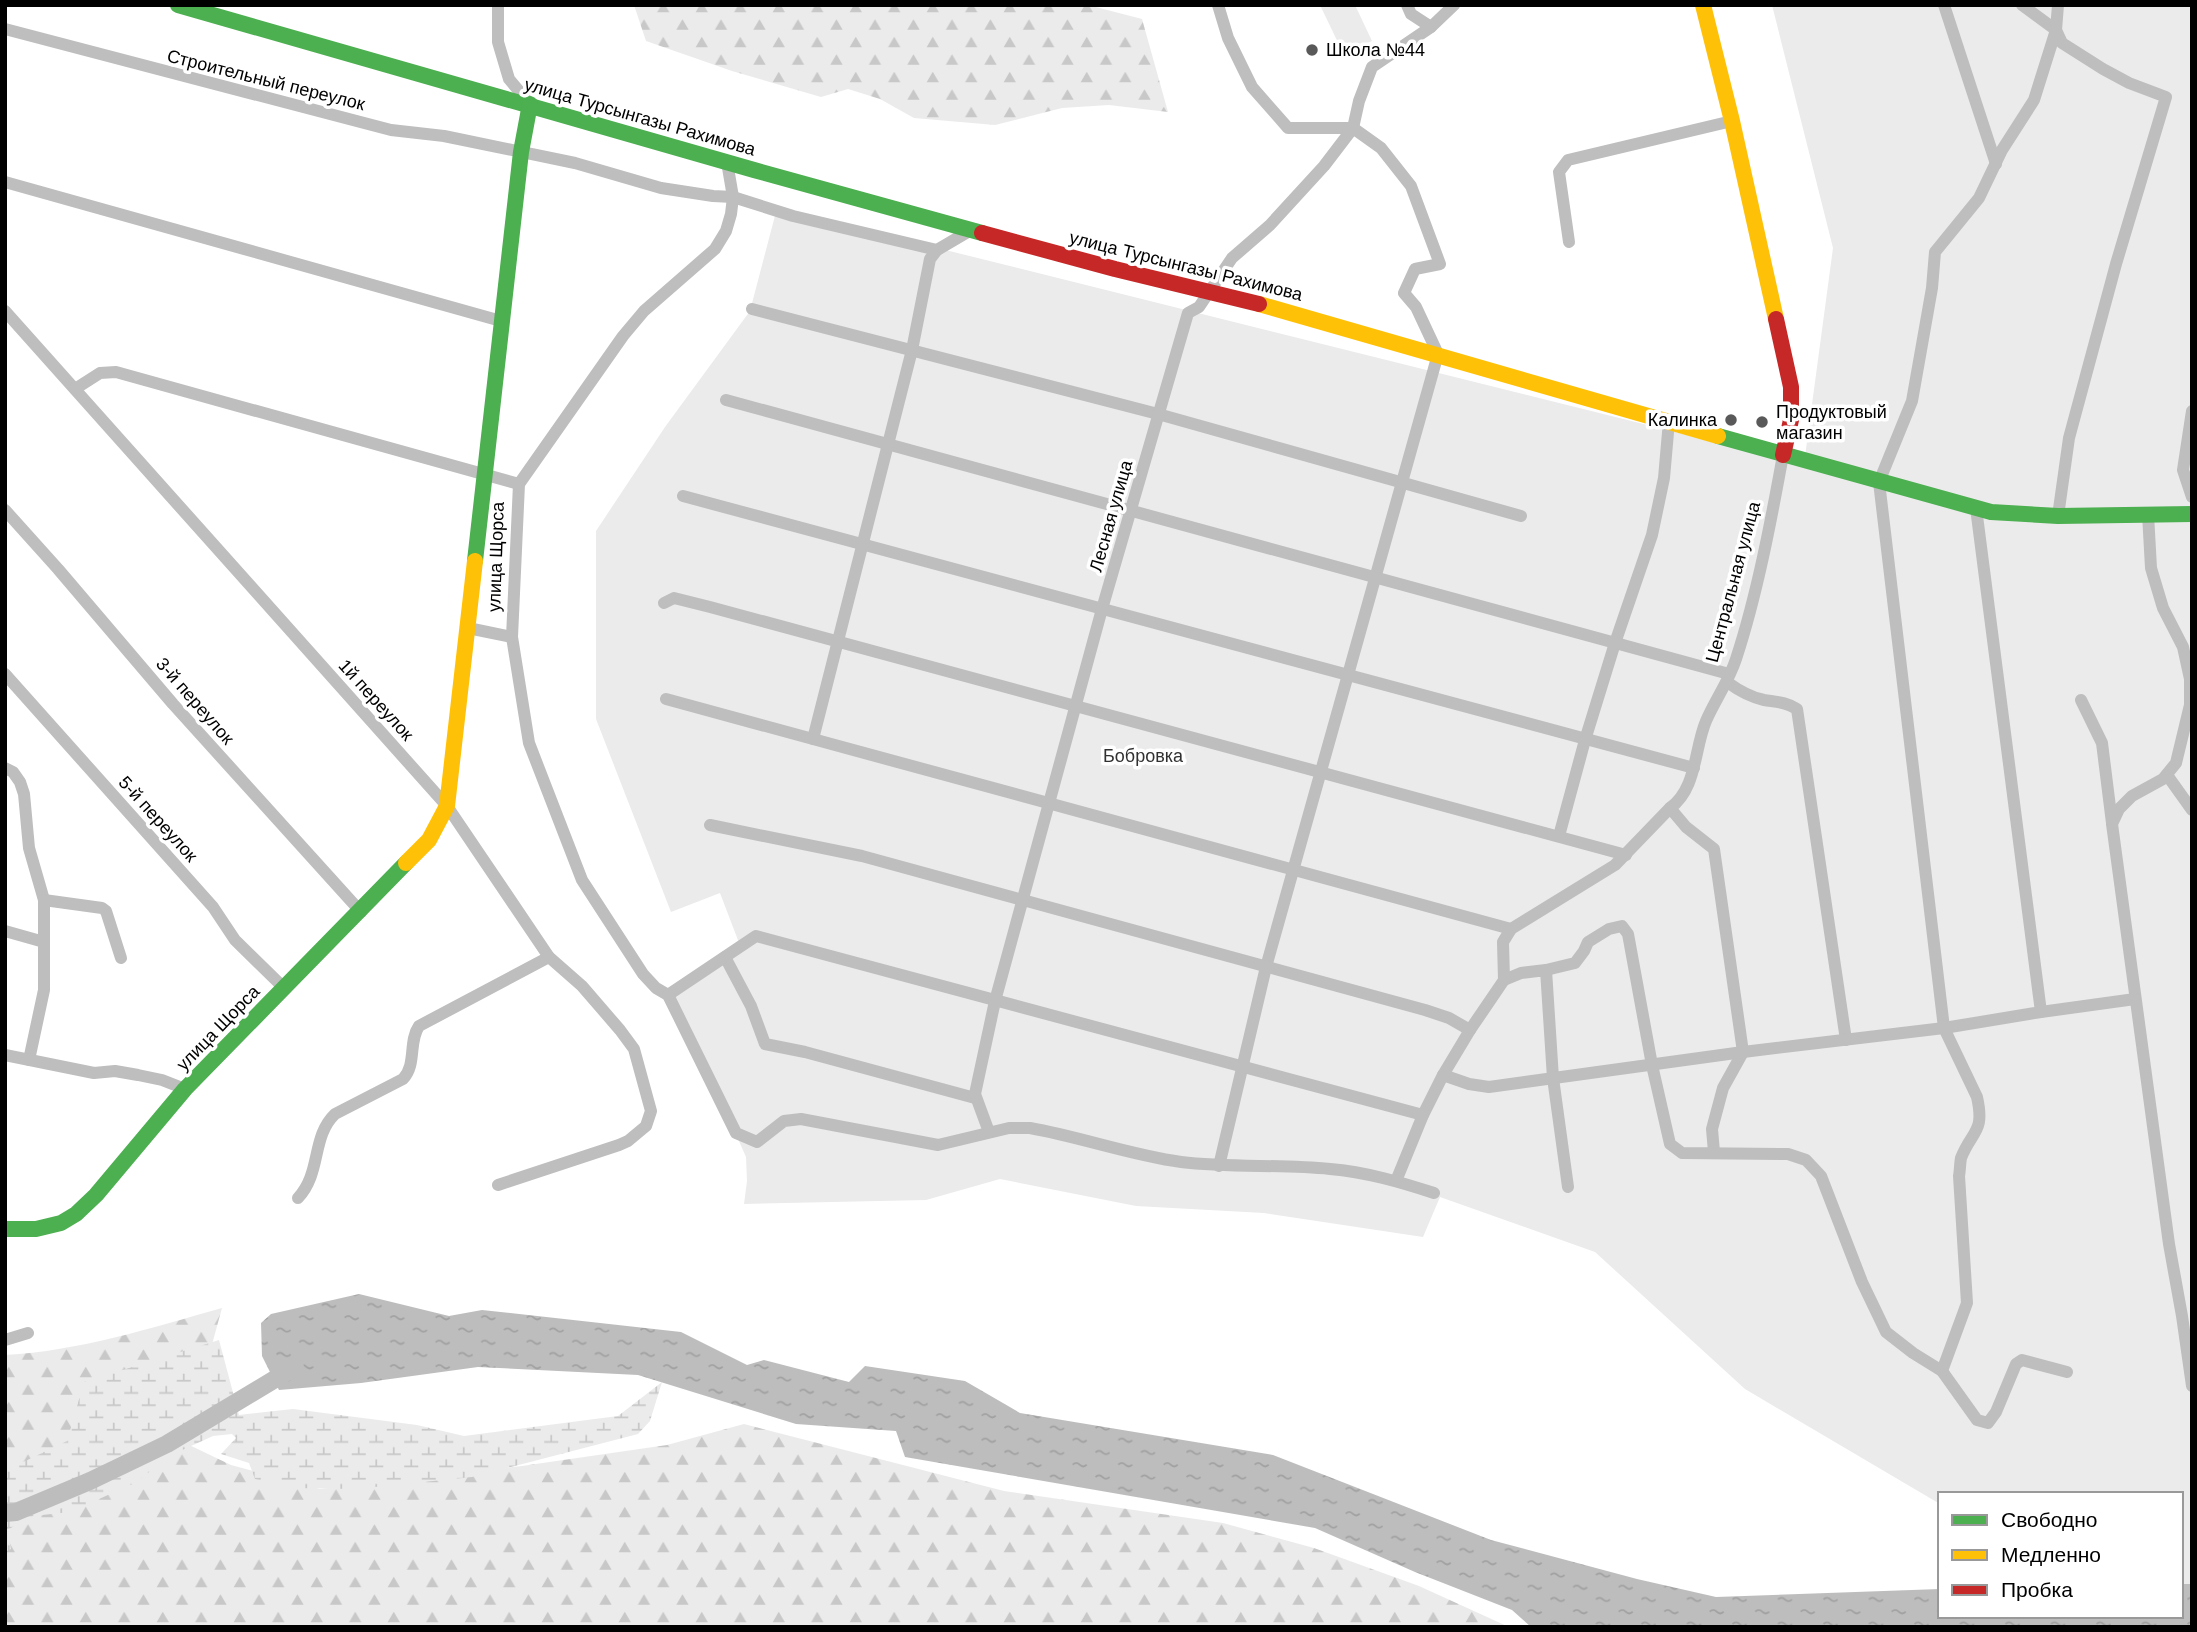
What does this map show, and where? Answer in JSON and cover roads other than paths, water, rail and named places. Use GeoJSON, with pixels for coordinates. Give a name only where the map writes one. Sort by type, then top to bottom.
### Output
{"type":"FeatureCollection","features":[{"type":"Feature","properties":{"kind":"street","name":"улица Турсынгазы Рахимова"},"geometry":{"type":"LineString","coordinates":[[178,5],[727,162],[1115,269],[1210,291],[1438,354],[1783,455],[1991,512],[2057,516],[2192,514]]}},
{"type":"Feature","properties":{"kind":"street"},"geometry":{"type":"LineString","coordinates":[[498,5],[498,42],[509,79],[530,104]]}},
{"type":"Feature","properties":{"kind":"street"},"geometry":{"type":"LineString","coordinates":[[1218,5],[1228,38],[1252,87],[1288,128],[1353,128],[1381,148],[1411,186],[1440,264],[1415,269],[1404,293],[1416,307],[1438,354],[1266,967],[1219,1166]]}},
{"type":"Feature","properties":{"kind":"street"},"geometry":{"type":"LineString","coordinates":[[1407,5],[1411,14],[1431,27]]}},
{"type":"Feature","properties":{"kind":"street","name":"Лесная улица"},"geometry":{"type":"LineString","coordinates":[[975,1098],[995,1001],[1102,609],[1188,313],[1199,307],[1232,258],[1270,225],[1324,166],[1353,128],[1359,101],[1372,67],[1431,27],[1454,5]]}},
{"type":"Feature","properties":{"kind":"street","name":"Центральная улица"},"geometry":{"type":"LineString","coordinates":[[1511,929],[1615,865],[1681,801],[1694,768],[1705,722],[1736,661],[1760,569],[1791,420],[1791,387],[1732,121],[1703,5]]}},
{"type":"Feature","properties":{"kind":"street"},"geometry":{"type":"LineString","coordinates":[[1944,5],[1996,164]]}},
{"type":"Feature","properties":{"kind":"street"},"geometry":{"type":"LineString","coordinates":[[2022,5],[2056,30],[2062,43],[2103,69],[2165,97],[2072,425],[2057,516]]}},
{"type":"Feature","properties":{"kind":"street"},"geometry":{"type":"LineString","coordinates":[[1942,1371],[1967,1303],[1959,1176],[1961,1159],[1980,1124],[1977,1097],[1944,1028],[1879,482],[1912,401],[1932,288],[1935,252],[1979,198],[2034,100],[2056,30],[2058,5]]}},
{"type":"Feature","properties":{"kind":"street","name":"Строительный переулок"},"geometry":{"type":"LineString","coordinates":[[5,29],[391,131],[444,136],[521,152]]}},
{"type":"Feature","properties":{"kind":"street","name":"улица Щорса"},"geometry":{"type":"LineString","coordinates":[[5,1229],[36,1229],[61,1223],[76,1214],[96,1195],[185,1089],[429,841],[447,806],[486,475],[501,321],[521,152],[530,104]]}},
{"type":"Feature","properties":{"kind":"street"},"geometry":{"type":"LineString","coordinates":[[1569,242],[1559,172],[1568,160],[1732,121]]}},
{"type":"Feature","properties":{"kind":"street"},"geometry":{"type":"LineString","coordinates":[[521,152],[575,163],[662,188],[713,197],[733,197],[793,216],[937,250]]}},
{"type":"Feature","properties":{"kind":"street"},"geometry":{"type":"LineString","coordinates":[[727,162],[733,197]]}},
{"type":"Feature","properties":{"kind":"street"},"geometry":{"type":"LineString","coordinates":[[5,182],[501,321]]}},
{"type":"Feature","properties":{"kind":"street","name":"улица Щорса"},"geometry":{"type":"LineString","coordinates":[[733,197],[726,231],[715,248],[644,312],[623,336],[519,484],[512,637],[529,743],[582,880],[643,974],[656,988],[668,995],[736,1133],[757,1142],[784,1121],[801,1119],[923,1144],[938,1145],[989,1132]]}},
{"type":"Feature","properties":{"kind":"street"},"geometry":{"type":"LineString","coordinates":[[813,739],[912,350],[930,259],[937,250],[971,230]]}},
{"type":"Feature","properties":{"kind":"street"},"geometry":{"type":"LineString","coordinates":[[752,309],[1158,414],[1521,516]]}},
{"type":"Feature","properties":{"kind":"street","name":"1й переулок"},"geometry":{"type":"LineString","coordinates":[[5,310],[447,806],[549,957],[582,986],[634,1049],[651,1111],[646,1126],[628,1141],[498,1185]]}},
{"type":"Feature","properties":{"kind":"street"},"geometry":{"type":"LineString","coordinates":[[75,390],[100,373],[116,372],[519,484]]}},
{"type":"Feature","properties":{"kind":"street"},"geometry":{"type":"LineString","coordinates":[[726,400],[1615,643],[1728,678],[1742,692],[1762,700],[1787,702],[1797,709],[1846,1040]]}},
{"type":"Feature","properties":{"kind":"street"},"geometry":{"type":"LineString","coordinates":[[2192,411],[2183,470],[2192,497]]}},
{"type":"Feature","properties":{"kind":"street"},"geometry":{"type":"LineString","coordinates":[[1559,836],[1585,740],[1652,535],[1664,478],[1670,421]]}},
{"type":"Feature","properties":{"kind":"street"},"geometry":{"type":"LineString","coordinates":[[683,496],[1694,768]]}},
{"type":"Feature","properties":{"kind":"street"},"geometry":{"type":"LineString","coordinates":[[1976,508],[2041,1012]]}},
{"type":"Feature","properties":{"kind":"street","name":"3-й переулок"},"geometry":{"type":"LineString","coordinates":[[5,510],[173,704],[361,912]]}},
{"type":"Feature","properties":{"kind":"street"},"geometry":{"type":"LineString","coordinates":[[2112,824],[2119,809],[2132,796],[2167,775],[2176,763],[2191,705],[2188,650],[2163,608],[2151,568],[2148,514]]}},
{"type":"Feature","properties":{"kind":"street"},"geometry":{"type":"LineString","coordinates":[[664,603],[674,598],[1626,855]]}},
{"type":"Feature","properties":{"kind":"street"},"geometry":{"type":"LineString","coordinates":[[468,628],[512,637]]}},
{"type":"Feature","properties":{"kind":"street","name":"5-й переулок"},"geometry":{"type":"LineString","coordinates":[[5,674],[213,907],[236,940],[283,988]]}},
{"type":"Feature","properties":{"kind":"street"},"geometry":{"type":"LineString","coordinates":[[666,699],[1511,929],[1503,942],[1504,980]]}},
{"type":"Feature","properties":{"kind":"street"},"geometry":{"type":"LineString","coordinates":[[2081,700],[2102,743],[2169,1244],[2192,1386]]}},
{"type":"Feature","properties":{"kind":"street"},"geometry":{"type":"LineString","coordinates":[[5,768],[13,772],[24,794],[29,848],[44,900],[44,990],[30,1060]]}},
{"type":"Feature","properties":{"kind":"street"},"geometry":{"type":"LineString","coordinates":[[2167,775],[2192,810]]}},
{"type":"Feature","properties":{"kind":"street"},"geometry":{"type":"LineString","coordinates":[[1671,808],[1686,827],[1714,849],[1743,1052],[1723,1088],[1712,1129],[1714,1153]]}},
{"type":"Feature","properties":{"kind":"street"},"geometry":{"type":"LineString","coordinates":[[710,825],[862,856],[1425,1010],[1449,1018],[1470,1030]]}},
{"type":"Feature","properties":{"kind":"street"},"geometry":{"type":"LineString","coordinates":[[44,900],[102,908],[106,911],[121,958]]}},
{"type":"Feature","properties":{"kind":"street"},"geometry":{"type":"LineString","coordinates":[[1396,1181],[1443,1075],[1504,980],[1521,973],[1575,962],[1588,942],[1609,929],[1622,926],[1628,934],[1652,1065],[1670,1144],[1682,1153],[1788,1154],[1806,1160],[1821,1176],[1862,1282],[1886,1332],[1942,1371],[1977,1420],[1988,1423],[1996,1412],[2016,1364],[2022,1360],[2067,1371]]}},
{"type":"Feature","properties":{"kind":"street"},"geometry":{"type":"LineString","coordinates":[[5,932],[44,942]]}},
{"type":"Feature","properties":{"kind":"street"},"geometry":{"type":"LineString","coordinates":[[668,995],[756,936],[1423,1115]]}},
{"type":"Feature","properties":{"kind":"street"},"geometry":{"type":"LineString","coordinates":[[298,1198],[312,1179],[322,1133],[329,1120],[335,1114],[403,1079],[409,1073],[414,1034],[419,1026],[549,957]]}},
{"type":"Feature","properties":{"kind":"street"},"geometry":{"type":"LineString","coordinates":[[725,957],[751,1006],[765,1044],[805,1052],[975,1098],[989,1132],[1030,1128],[1178,1161],[1219,1166],[1330,1169],[1396,1181],[1434,1192]]}},
{"type":"Feature","properties":{"kind":"street"},"geometry":{"type":"LineString","coordinates":[[1546,970],[1553,1078],[1567,1187]]}},
{"type":"Feature","properties":{"kind":"street"},"geometry":{"type":"LineString","coordinates":[[1443,1075],[1469,1084],[1489,1087],[1944,1028],[2135,999]]}},
{"type":"Feature","properties":{"kind":"street"},"geometry":{"type":"LineString","coordinates":[[5,1055],[94,1073],[115,1071],[138,1075],[185,1089]]}},
{"type":"Feature","properties":{"kind":"street"},"geometry":{"type":"LineString","coordinates":[[5,1340],[28,1333]]}},
{"type":"Feature","properties":{"kind":"water"},"geometry":{"type":"Polygon","coordinates":[[[359,1294],[449,1316],[482,1310],[681,1332],[747,1365],[764,1360],[849,1382],[865,1366],[965,1381],[1020,1413],[1273,1455],[1491,1540],[1716,1597],[1938,1589],[1938,1618],[2183,1618],[2183,1584],[2192,1584],[2192,1627],[1531,1627],[1512,1610],[1415,1572],[1315,1528],[905,1457],[896,1431],[796,1424],[638,1375],[478,1367],[361,1383],[279,1390],[262,1356],[261,1323],[271,1314],[359,1294]]]}},
{"type":"Feature","properties":{"kind":"waterway"},"geometry":{"type":"LineString","coordinates":[[5,1513],[16,1512],[90,1481],[167,1444],[295,1367]]}},
{"type":"Feature","properties":{"kind":"place","name":"Школа №44"},"geometry":{"type":"Point","coordinates":[1312,50]}},
{"type":"Feature","properties":{"kind":"place","name":"Калинка"},"geometry":{"type":"Point","coordinates":[1731,420]}},
{"type":"Feature","properties":{"kind":"place","name":"Продуктовый магазин"},"geometry":{"type":"Point","coordinates":[1762,422]}},
{"type":"Feature","properties":{"kind":"park label","name":"Бобровка"},"geometry":{"type":"Point","coordinates":[1143,756]}}]}
